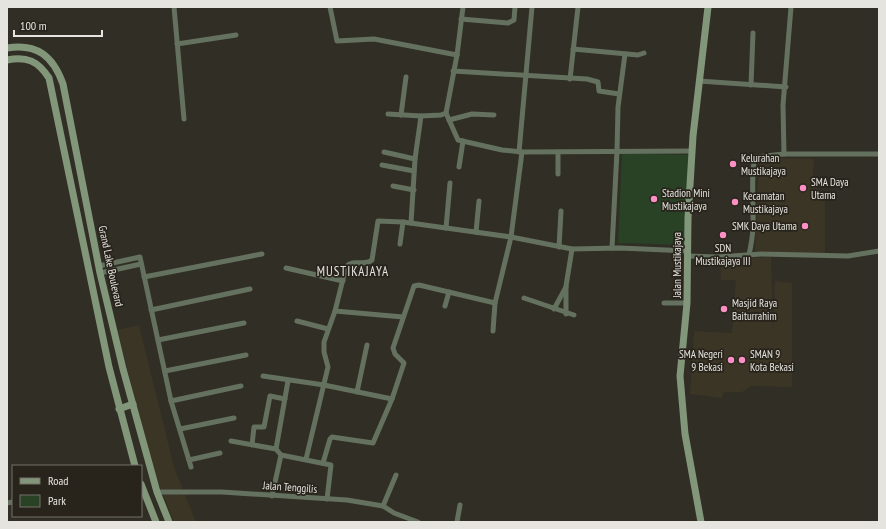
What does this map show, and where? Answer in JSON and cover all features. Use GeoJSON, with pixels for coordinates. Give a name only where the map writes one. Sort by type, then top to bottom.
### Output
{"type":"FeatureCollection","features":[{"type":"Feature","properties":{"kind":"street"},"geometry":{"type":"LineString","coordinates":[[174,7],[184,119]]}},
{"type":"Feature","properties":{"kind":"street"},"geometry":{"type":"LineString","coordinates":[[330,7],[337,42],[374,39],[457,55]]}},
{"type":"Feature","properties":{"kind":"street"},"geometry":{"type":"LineString","coordinates":[[462,7],[457,55],[446,113],[456,139],[521,152],[692,151]]}},
{"type":"Feature","properties":{"kind":"street"},"geometry":{"type":"LineString","coordinates":[[461,19],[508,23],[514,20],[515,7]]}},
{"type":"Feature","properties":{"kind":"street"},"geometry":{"type":"LineString","coordinates":[[493,331],[495,303],[511,237],[521,152],[532,7]]}},
{"type":"Feature","properties":{"kind":"street"},"geometry":{"type":"LineString","coordinates":[[570,78],[578,7]]}},
{"type":"Feature","properties":{"kind":"street","name":"Jalan Mustikajaya"},"geometry":{"type":"LineString","coordinates":[[701,522],[685,434],[680,395],[680,376],[687,303],[688,218],[692,151],[708,7]]}},
{"type":"Feature","properties":{"kind":"street"},"geometry":{"type":"LineString","coordinates":[[784,154],[783,119],[791,7]]}},
{"type":"Feature","properties":{"kind":"street"},"geometry":{"type":"LineString","coordinates":[[751,86],[753,33]]}},
{"type":"Feature","properties":{"kind":"street"},"geometry":{"type":"LineString","coordinates":[[177,44],[236,35]]}},
{"type":"Feature","properties":{"kind":"street","name":"Grand Lake Boulevard"},"geometry":{"type":"LineString","coordinates":[[7,48],[30,47],[42,53],[51,60],[58,70],[63,84],[100,269],[133,404],[158,492],[169,522]]}},
{"type":"Feature","properties":{"kind":"street"},"geometry":{"type":"LineString","coordinates":[[573,49],[638,55],[644,53]]}},
{"type":"Feature","properties":{"kind":"street"},"geometry":{"type":"LineString","coordinates":[[612,248],[619,94],[624,54]]}},
{"type":"Feature","properties":{"kind":"street"},"geometry":{"type":"LineString","coordinates":[[7,60],[18,58],[30,59],[43,68],[49,78],[63,142],[88,274],[119,409],[135,465]]}},
{"type":"Feature","properties":{"kind":"street"},"geometry":{"type":"LineString","coordinates":[[453,71],[570,78],[597,82],[599,90],[619,94]]}},
{"type":"Feature","properties":{"kind":"street"},"geometry":{"type":"LineString","coordinates":[[401,115],[406,77]]}},
{"type":"Feature","properties":{"kind":"street"},"geometry":{"type":"LineString","coordinates":[[699,81],[751,86],[786,86]]}},
{"type":"Feature","properties":{"kind":"street"},"geometry":{"type":"LineString","coordinates":[[388,114],[421,116],[441,115],[446,113]]}},
{"type":"Feature","properties":{"kind":"street"},"geometry":{"type":"LineString","coordinates":[[449,120],[472,114],[494,115]]}},
{"type":"Feature","properties":{"kind":"street"},"geometry":{"type":"LineString","coordinates":[[411,223],[415,159],[421,116]]}},
{"type":"Feature","properties":{"kind":"street"},"geometry":{"type":"LineString","coordinates":[[63,142],[75,140]]}},
{"type":"Feature","properties":{"kind":"street"},"geometry":{"type":"LineString","coordinates":[[459,167],[463,141]]}},
{"type":"Feature","properties":{"kind":"street"},"geometry":{"type":"LineString","coordinates":[[384,152],[415,159]]}},
{"type":"Feature","properties":{"kind":"street"},"geometry":{"type":"LineString","coordinates":[[558,152],[558,174]]}},
{"type":"Feature","properties":{"kind":"street"},"geometry":{"type":"LineString","coordinates":[[749,255],[754,225],[754,160],[759,157],[784,154],[879,154]]}},
{"type":"Feature","properties":{"kind":"street"},"geometry":{"type":"LineString","coordinates":[[382,165],[414,171]]}},
{"type":"Feature","properties":{"kind":"street"},"geometry":{"type":"LineString","coordinates":[[446,228],[450,183]]}},
{"type":"Feature","properties":{"kind":"street"},"geometry":{"type":"LineString","coordinates":[[393,186],[414,190]]}},
{"type":"Feature","properties":{"kind":"street"},"geometry":{"type":"LineString","coordinates":[[476,232],[479,201]]}},
{"type":"Feature","properties":{"kind":"street"},"geometry":{"type":"LineString","coordinates":[[559,247],[561,211]]}},
{"type":"Feature","properties":{"kind":"street"},"geometry":{"type":"LineString","coordinates":[[306,459],[328,367],[324,347],[346,267],[350,263],[367,263],[372,260],[378,221],[404,222],[511,237],[572,249],[612,248],[688,253],[848,256],[879,252]]}},
{"type":"Feature","properties":{"kind":"street"},"geometry":{"type":"LineString","coordinates":[[400,244],[404,222]]}},
{"type":"Feature","properties":{"kind":"street"},"geometry":{"type":"LineString","coordinates":[[566,314],[566,286],[572,249]]}},
{"type":"Feature","properties":{"kind":"street"},"geometry":{"type":"LineString","coordinates":[[144,277],[262,254]]}},
{"type":"Feature","properties":{"kind":"street"},"geometry":{"type":"LineString","coordinates":[[100,269],[140,258],[171,401],[191,467]]}},
{"type":"Feature","properties":{"kind":"street"},"geometry":{"type":"LineString","coordinates":[[100,269],[141,264]]}},
{"type":"Feature","properties":{"kind":"street"},"geometry":{"type":"LineString","coordinates":[[286,268],[343,281]]}},
{"type":"Feature","properties":{"kind":"street"},"geometry":{"type":"LineString","coordinates":[[323,463],[330,439],[332,437],[373,444],[404,367],[404,363],[395,354],[393,348],[413,288],[416,285],[495,303]]}},
{"type":"Feature","properties":{"kind":"street"},"geometry":{"type":"LineString","coordinates":[[554,309],[566,286]]}},
{"type":"Feature","properties":{"kind":"street"},"geometry":{"type":"LineString","coordinates":[[151,310],[250,289]]}},
{"type":"Feature","properties":{"kind":"street"},"geometry":{"type":"LineString","coordinates":[[445,306],[449,292]]}},
{"type":"Feature","properties":{"kind":"street"},"geometry":{"type":"LineString","coordinates":[[524,298],[566,314],[574,315]]}},
{"type":"Feature","properties":{"kind":"street"},"geometry":{"type":"LineString","coordinates":[[664,303],[687,303]]}},
{"type":"Feature","properties":{"kind":"street"},"geometry":{"type":"LineString","coordinates":[[335,311],[403,317]]}},
{"type":"Feature","properties":{"kind":"street"},"geometry":{"type":"LineString","coordinates":[[297,320],[328,329]]}},
{"type":"Feature","properties":{"kind":"street"},"geometry":{"type":"LineString","coordinates":[[158,340],[244,323]]}},
{"type":"Feature","properties":{"kind":"street"},"geometry":{"type":"LineString","coordinates":[[357,392],[367,345]]}},
{"type":"Feature","properties":{"kind":"street"},"geometry":{"type":"LineString","coordinates":[[165,371],[246,355]]}},
{"type":"Feature","properties":{"kind":"street"},"geometry":{"type":"LineString","coordinates":[[263,376],[288,381],[324,385],[392,399]]}},
{"type":"Feature","properties":{"kind":"street"},"geometry":{"type":"LineString","coordinates":[[276,449],[288,381]]}},
{"type":"Feature","properties":{"kind":"street"},"geometry":{"type":"LineString","coordinates":[[171,401],[241,386]]}},
{"type":"Feature","properties":{"kind":"street"},"geometry":{"type":"LineString","coordinates":[[252,445],[254,427],[264,427],[270,396],[285,399]]}},
{"type":"Feature","properties":{"kind":"street"},"geometry":{"type":"LineString","coordinates":[[119,409],[133,404]]}},
{"type":"Feature","properties":{"kind":"street"},"geometry":{"type":"LineString","coordinates":[[180,429],[234,418]]}},
{"type":"Feature","properties":{"kind":"street"},"geometry":{"type":"LineString","coordinates":[[231,441],[276,449],[281,455],[306,459],[331,466],[327,499]]}},
{"type":"Feature","properties":{"kind":"street"},"geometry":{"type":"LineString","coordinates":[[189,460],[220,453]]}},
{"type":"Feature","properties":{"kind":"street"},"geometry":{"type":"LineString","coordinates":[[272,496],[281,455]]}},
{"type":"Feature","properties":{"kind":"street"},"geometry":{"type":"LineString","coordinates":[[382,506],[396,475]]}},
{"type":"Feature","properties":{"kind":"street"},"geometry":{"type":"LineString","coordinates":[[142,492],[156,522]]}},
{"type":"Feature","properties":{"kind":"street","name":"Jalan Tenggilis"},"geometry":{"type":"LineString","coordinates":[[158,492],[222,492],[327,499],[382,506],[394,513],[418,522]]}},
{"type":"Feature","properties":{"kind":"street"},"geometry":{"type":"LineString","coordinates":[[457,522],[460,505]]}},
{"type":"Feature","properties":{"kind":"shaded area"},"geometry":{"type":"Polygon","coordinates":[[[759,158],[814,159],[812,184],[825,193],[825,254],[755,251],[759,158]]]}},
{"type":"Feature","properties":{"kind":"shaded area","name":"SMAN 9 Kota Bekasi"},"geometry":{"type":"Polygon","coordinates":[[[771,257],[773,332],[775,281],[792,283],[792,387],[751,386],[742,392],[724,392],[722,398],[690,394],[694,331],[732,333],[736,280],[721,280],[721,258],[771,257]]]}},
{"type":"Feature","properties":{"kind":"shaded area"},"geometry":{"type":"Polygon","coordinates":[[[139,325],[174,467],[196,522],[174,522],[154,472],[117,330],[139,325]]]}},
{"type":"Feature","properties":{"kind":"green space","name":"Stadion Mini Mustikajaya"},"geometry":{"type":"Polygon","coordinates":[[[622,153],[690,155],[686,245],[618,243],[622,153]]]}},
{"type":"Feature","properties":{"kind":"place","name":"Kelurahan Mustikajaya"},"geometry":{"type":"Point","coordinates":[733,164]}},
{"type":"Feature","properties":{"kind":"place","name":"SMA Daya Utama"},"geometry":{"type":"Point","coordinates":[803,188]}},
{"type":"Feature","properties":{"kind":"place","name":"Stadion Mini Mustikajaya"},"geometry":{"type":"Point","coordinates":[654,199]}},
{"type":"Feature","properties":{"kind":"place","name":"Kecamatan Mustikajaya"},"geometry":{"type":"Point","coordinates":[735,202]}},
{"type":"Feature","properties":{"kind":"place","name":"SMK Daya Utama"},"geometry":{"type":"Point","coordinates":[805,226]}},
{"type":"Feature","properties":{"kind":"place","name":"SDN Mustikajaya III"},"geometry":{"type":"Point","coordinates":[723,235]}},
{"type":"Feature","properties":{"kind":"place","name":"Masjid Raya Baiturrahim"},"geometry":{"type":"Point","coordinates":[724,309]}},
{"type":"Feature","properties":{"kind":"place","name":"SMA Negeri 9 Bekasi"},"geometry":{"type":"Point","coordinates":[731,360]}},
{"type":"Feature","properties":{"kind":"place","name":"SMAN 9 Kota Bekasi"},"geometry":{"type":"Point","coordinates":[742,360]}},
{"type":"Feature","properties":{"kind":"district","name":"MUSTIKAJAYA"},"geometry":{"type":"Point","coordinates":[353,271]}}]}
